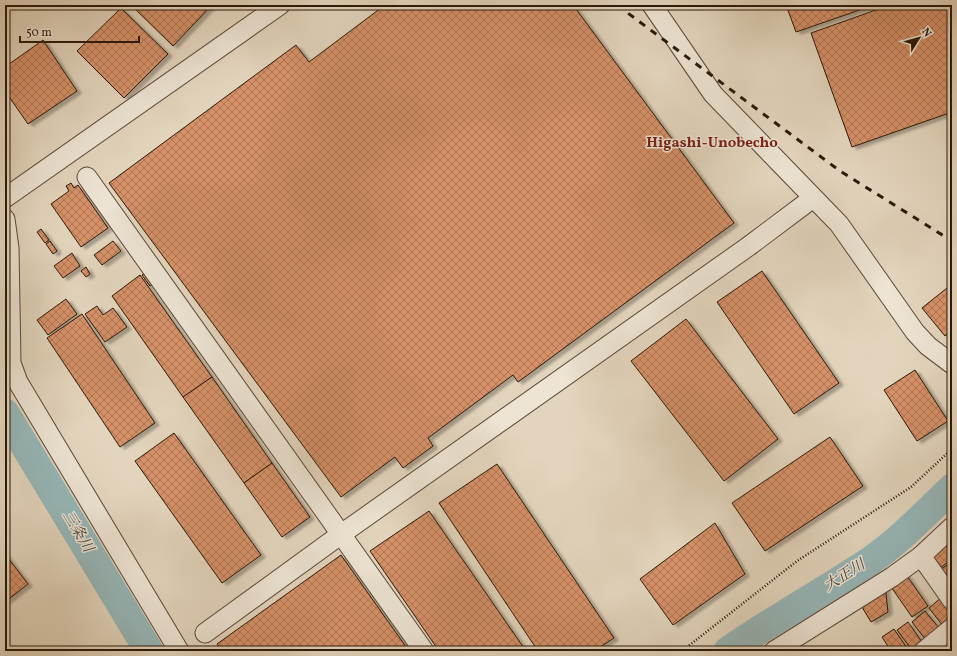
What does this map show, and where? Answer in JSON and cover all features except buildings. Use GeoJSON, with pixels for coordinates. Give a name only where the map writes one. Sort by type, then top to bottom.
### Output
{"type":"FeatureCollection","features":[{"type":"Feature","properties":{"kind":"street"},"geometry":{"type":"LineString","coordinates":[[5,198],[280,5]]}},
{"type":"Feature","properties":{"kind":"street"},"geometry":{"type":"LineString","coordinates":[[652,5],[713,94],[839,224],[915,332],[943,358],[952,364]]}},
{"type":"Feature","properties":{"kind":"street"},"geometry":{"type":"LineString","coordinates":[[87,177],[340,535],[424,651]]}},
{"type":"Feature","properties":{"kind":"street"},"geometry":{"type":"LineString","coordinates":[[204,633],[749,246],[813,198]]}},
{"type":"Feature","properties":{"kind":"street"},"geometry":{"type":"LineString","coordinates":[[5,219],[9,248],[11,363],[18,382],[179,651]]}},
{"type":"Feature","properties":{"kind":"street"},"geometry":{"type":"LineString","coordinates":[[774,651],[892,577],[921,556],[952,527]]}},
{"type":"Feature","properties":{"kind":"street"},"geometry":{"type":"LineString","coordinates":[[921,556],[952,600]]}},
{"type":"Feature","properties":{"kind":"street"},"geometry":{"type":"LineString","coordinates":[[924,651],[952,628]]}},
{"type":"Feature","properties":{"kind":"path"},"geometry":{"type":"LineString","coordinates":[[682,651],[797,561],[911,487],[952,449]]}},
{"type":"Feature","properties":{"kind":"waterway","name":"三条川"},"geometry":{"type":"LineString","coordinates":[[5,413],[149,651]]}},
{"type":"Feature","properties":{"kind":"waterway","name":"大正川"},"geometry":{"type":"LineString","coordinates":[[728,651],[881,553],[952,488]]}},
{"type":"Feature","properties":{"kind":"railway"},"geometry":{"type":"LineString","coordinates":[[617,5],[840,171],[952,241]]}},
{"type":"Feature","properties":{"kind":"district","name":"Higashi-Unobecho"},"geometry":{"type":"Point","coordinates":[712,143]}}]}
